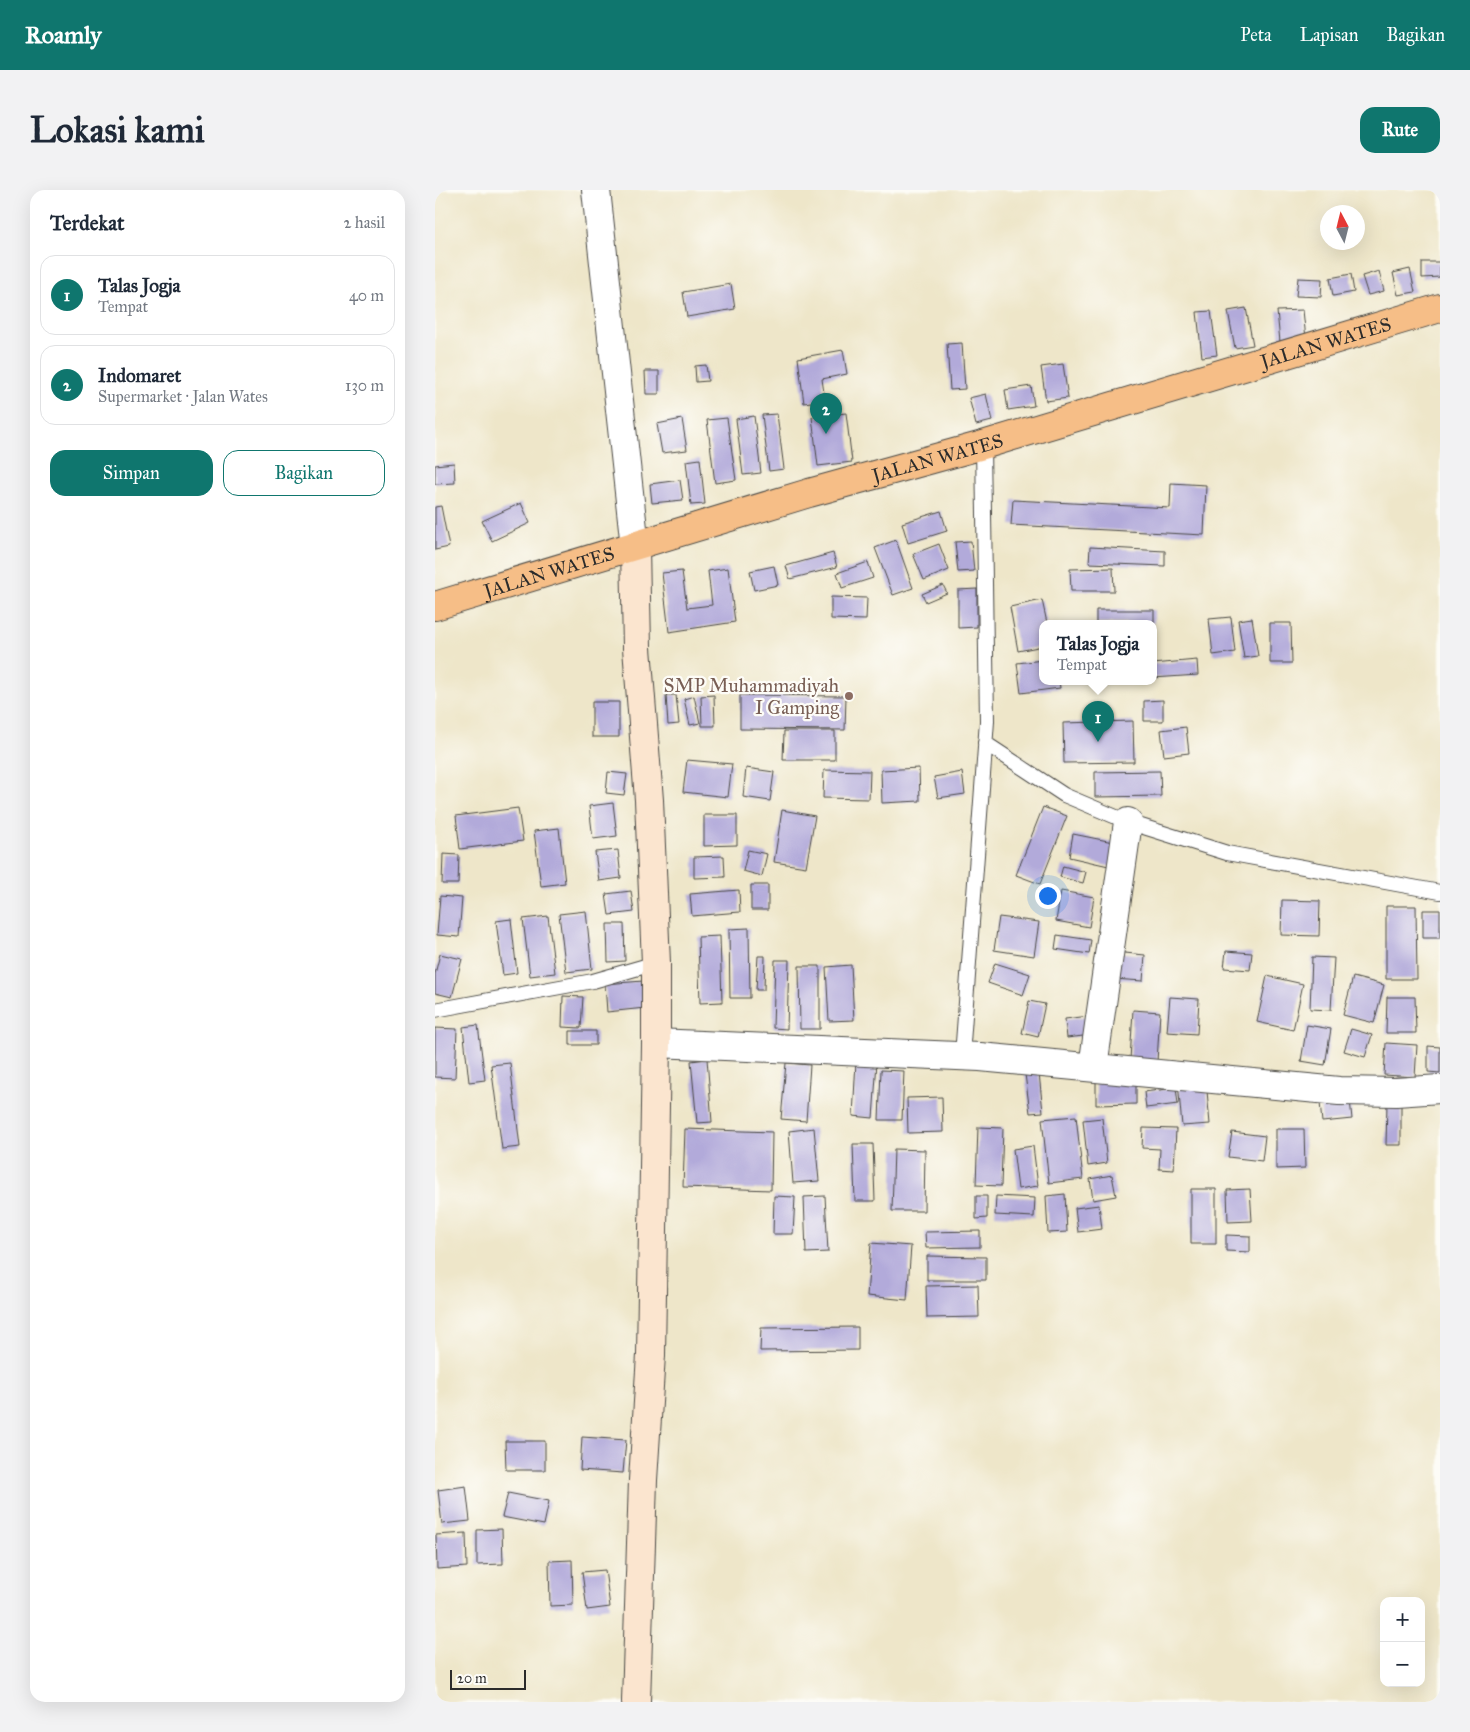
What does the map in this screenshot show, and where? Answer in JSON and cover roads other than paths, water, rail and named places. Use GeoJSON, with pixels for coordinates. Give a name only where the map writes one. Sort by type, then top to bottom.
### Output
{"type":"FeatureCollection","features":[{"type":"Feature","properties":{"kind":"highway","name":"JALAN WATES"},"geometry":{"type":"LineString","coordinates":[[435,606],[809,493],[983,445],[1440,308]]}},
{"type":"Feature","properties":{"kind":"street"},"geometry":{"type":"LineString","coordinates":[[596,190],[635,547],[637,648],[649,800],[656,964],[651,1355],[643,1480],[636,1702]]}},
{"type":"Feature","properties":{"kind":"street"},"geometry":{"type":"LineString","coordinates":[[1093,1067],[1128,822]]}},
{"type":"Feature","properties":{"kind":"street"},"geometry":{"type":"LineString","coordinates":[[656,1043],[962,1056],[1339,1091],[1396,1092],[1440,1089]]}},
{"type":"Feature","properties":{"kind":"lane"},"geometry":{"type":"LineString","coordinates":[[962,1056],[987,721],[983,445]]}},
{"type":"Feature","properties":{"kind":"lane"},"geometry":{"type":"LineString","coordinates":[[985,743],[1064,795],[1128,822],[1227,853],[1440,892]]}},
{"type":"Feature","properties":{"kind":"lane"},"geometry":{"type":"LineString","coordinates":[[435,1010],[593,981],[656,964]]}},
{"type":"Feature","properties":{"kind":"place","name":"Indomaret"},"geometry":{"type":"Point","coordinates":[826,434]}},
{"type":"Feature","properties":{"kind":"place","name":"SMP Muhammadiyah I Gamping"},"geometry":{"type":"Point","coordinates":[849,696]}},
{"type":"Feature","properties":{"kind":"place","name":"Talas Jogja"},"geometry":{"type":"Point","coordinates":[1098,742]}}]}
